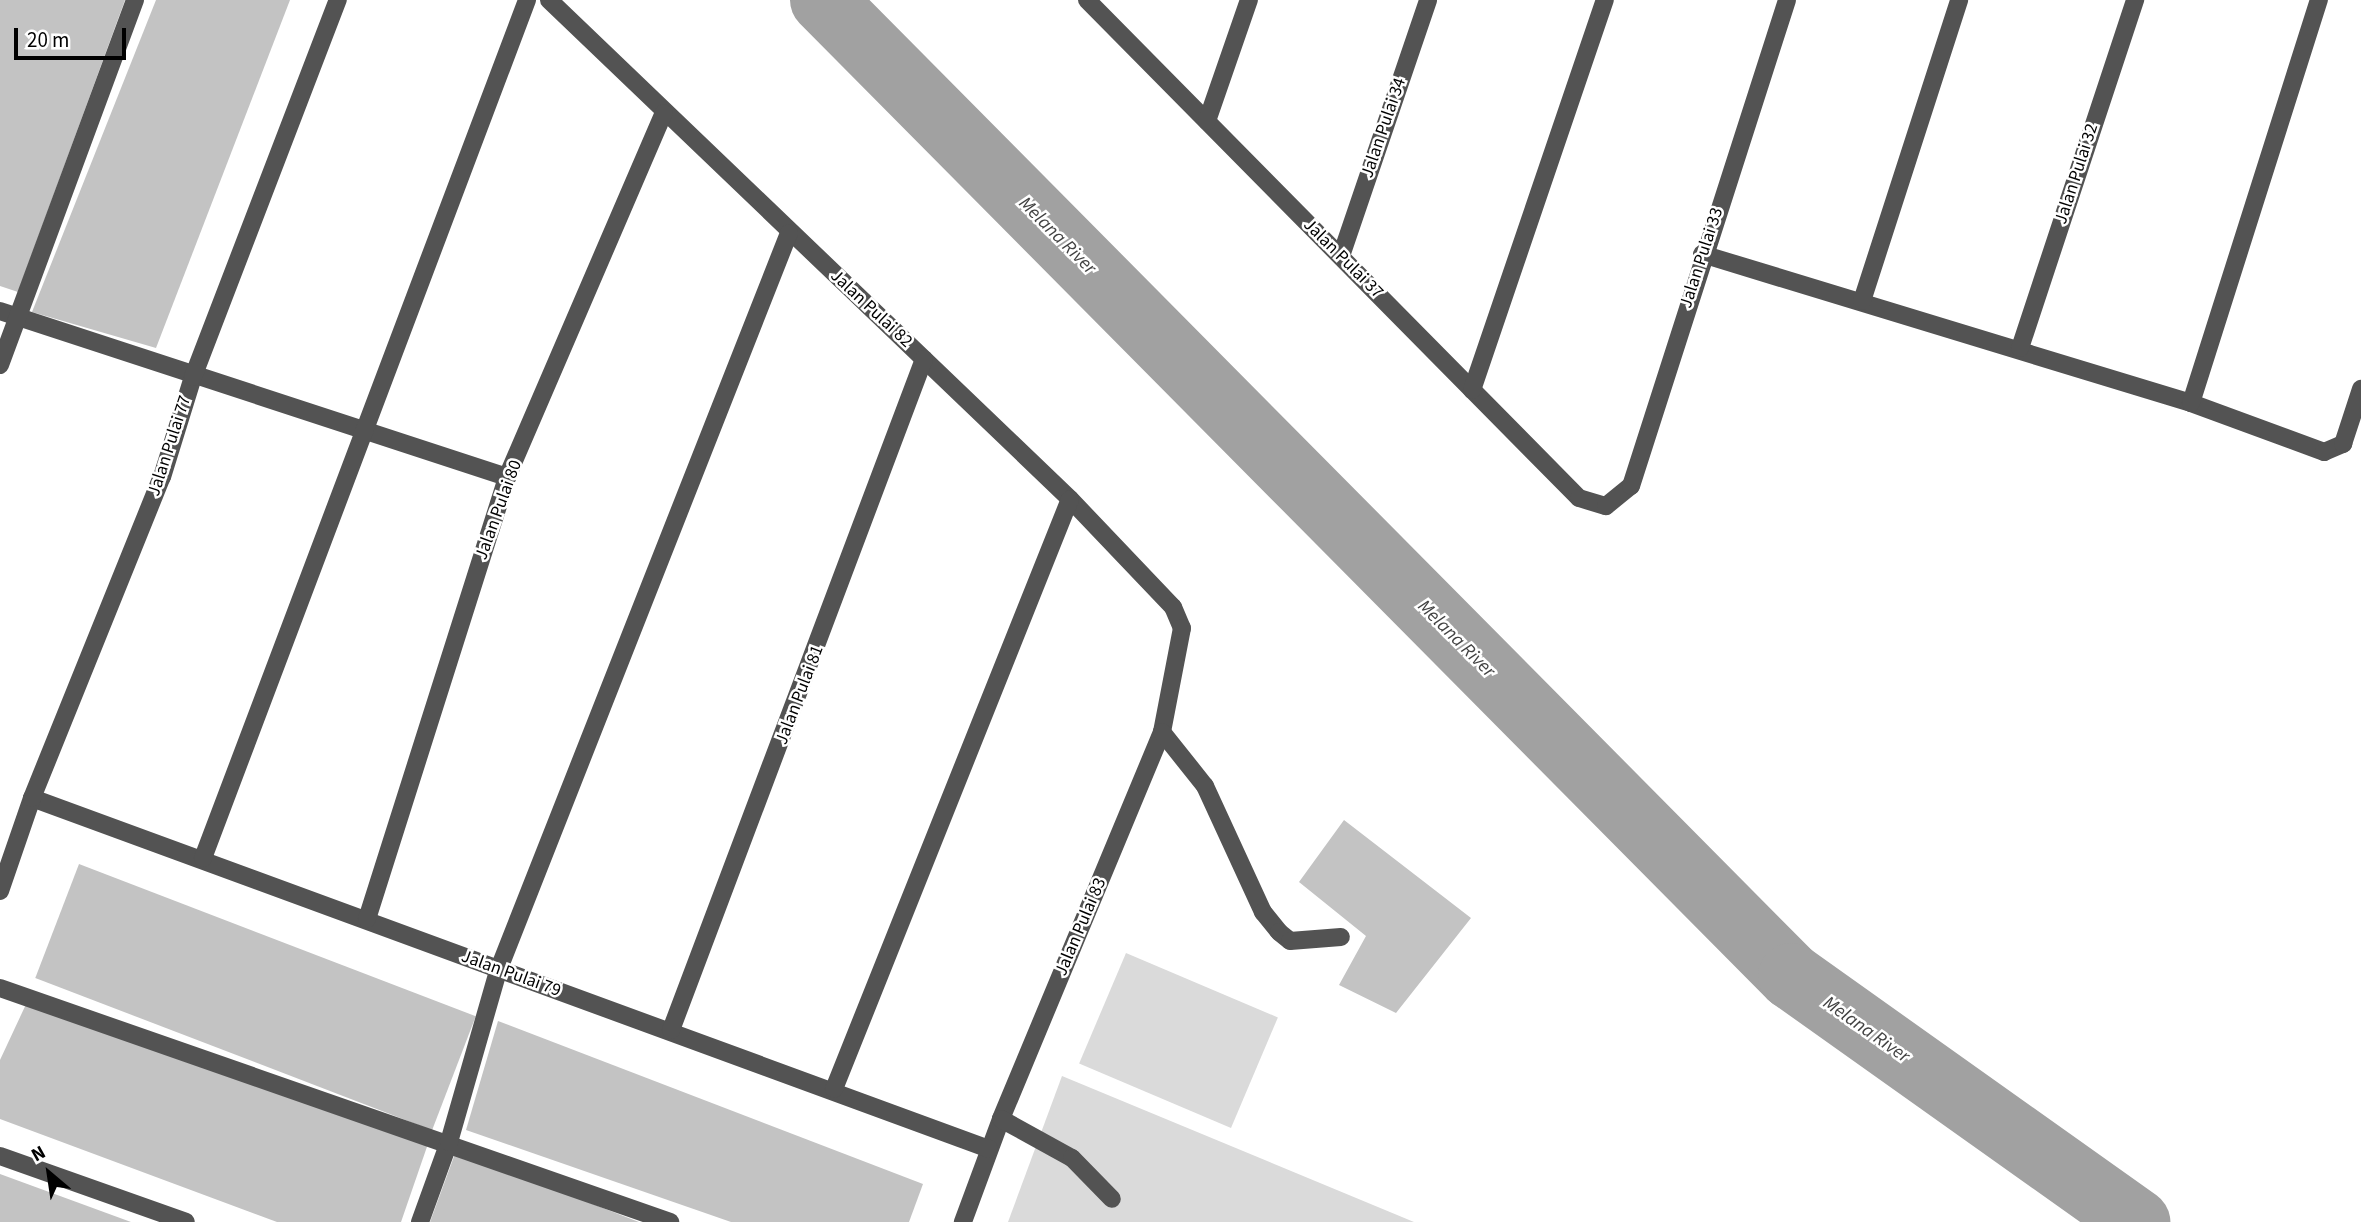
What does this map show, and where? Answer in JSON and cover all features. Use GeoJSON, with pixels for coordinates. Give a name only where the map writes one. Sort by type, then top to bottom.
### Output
{"type":"FeatureCollection","features":[{"type":"Feature","properties":{"kind":"street"},"geometry":{"type":"LineString","coordinates":[[0,365],[135,0]]}},
{"type":"Feature","properties":{"kind":"street","name":"Jalan Pulai 77"},"geometry":{"type":"LineString","coordinates":[[0,891],[32,798],[162,477],[193,377],[338,0]]}},
{"type":"Feature","properties":{"kind":"street"},"geometry":{"type":"LineString","coordinates":[[203,858],[527,0]]}},
{"type":"Feature","properties":{"kind":"street","name":"Jalan Pulai 82"},"geometry":{"type":"LineString","coordinates":[[549,0],[789,233],[1070,499],[1173,607],[1182,628]]}},
{"type":"Feature","properties":{"kind":"street","name":"Jalan Pulai 37"},"geometry":{"type":"LineString","coordinates":[[1087,0],[1579,498],[1606,506]]}},
{"type":"Feature","properties":{"kind":"street"},"geometry":{"type":"LineString","coordinates":[[1207,121],[1249,0]]}},
{"type":"Feature","properties":{"kind":"street","name":"Jalan Pulai 34"},"geometry":{"type":"LineString","coordinates":[[1341,256],[1427,0]]}},
{"type":"Feature","properties":{"kind":"street"},"geometry":{"type":"LineString","coordinates":[[1472,390],[1605,0]]}},
{"type":"Feature","properties":{"kind":"street","name":"Jalan Pulai 33"},"geometry":{"type":"LineString","coordinates":[[1606,506],[1631,486],[1702,254],[1787,0]]}},
{"type":"Feature","properties":{"kind":"street"},"geometry":{"type":"LineString","coordinates":[[1862,301],[1959,0]]}},
{"type":"Feature","properties":{"kind":"street","name":"Jalan Pulai 32"},"geometry":{"type":"LineString","coordinates":[[2020,348],[2135,0]]}},
{"type":"Feature","properties":{"kind":"street"},"geometry":{"type":"LineString","coordinates":[[2191,402],[2319,0]]}},
{"type":"Feature","properties":{"kind":"street","name":"Jalan Pulai 80"},"geometry":{"type":"LineString","coordinates":[[367,919],[507,477],[664,113]]}},
{"type":"Feature","properties":{"kind":"street"},"geometry":{"type":"LineString","coordinates":[[420,1222],[449,1142],[498,971],[789,233]]}},
{"type":"Feature","properties":{"kind":"street"},"geometry":{"type":"LineString","coordinates":[[1702,254],[2020,348],[2191,402],[2324,452],[2343,444],[2361,389]]}},
{"type":"Feature","properties":{"kind":"street"},"geometry":{"type":"LineString","coordinates":[[0,311],[193,377],[507,477]]}},
{"type":"Feature","properties":{"kind":"street","name":"Jalan Pulai 81"},"geometry":{"type":"LineString","coordinates":[[671,1030],[924,359]]}},
{"type":"Feature","properties":{"kind":"street"},"geometry":{"type":"LineString","coordinates":[[834,1089],[1070,499]]}},
{"type":"Feature","properties":{"kind":"street","name":"Jalan Pulai 83"},"geometry":{"type":"LineString","coordinates":[[963,1222],[1000,1119],[1163,732],[1182,628]]}},
{"type":"Feature","properties":{"kind":"street"},"geometry":{"type":"LineString","coordinates":[[1163,732],[1205,786],[1263,912],[1279,932],[1290,941],[1341,937]]}},
{"type":"Feature","properties":{"kind":"street","name":"Jalan Pulai 79"},"geometry":{"type":"LineString","coordinates":[[32,798],[203,858],[498,971],[834,1089],[989,1149]]}},
{"type":"Feature","properties":{"kind":"street"},"geometry":{"type":"LineString","coordinates":[[0,836],[18,842]]}},
{"type":"Feature","properties":{"kind":"street"},"geometry":{"type":"LineString","coordinates":[[0,988],[449,1142],[670,1222]]}},
{"type":"Feature","properties":{"kind":"street"},"geometry":{"type":"LineString","coordinates":[[1000,1119],[1072,1158],[1112,1199]]}},
{"type":"Feature","properties":{"kind":"street"},"geometry":{"type":"LineString","coordinates":[[0,1156],[186,1222]]}},
{"type":"Feature","properties":{"kind":"shaded area"},"geometry":{"type":"Polygon","coordinates":[[[1126,953],[1278,1017],[1231,1128],[1079,1063],[1126,953]]]}},
{"type":"Feature","properties":{"kind":"shaded area"},"geometry":{"type":"Polygon","coordinates":[[[1062,1076],[1414,1222],[1008,1222],[1062,1076]]]}},
{"type":"Feature","properties":{"kind":"building"},"geometry":{"type":"Polygon","coordinates":[[[0,0],[125,0],[18,292],[0,286],[0,0]]]}},
{"type":"Feature","properties":{"kind":"building"},"geometry":{"type":"Polygon","coordinates":[[[156,0],[290,0],[156,348],[32,312],[156,0]]]}},
{"type":"Feature","properties":{"kind":"building"},"geometry":{"type":"Polygon","coordinates":[[[1344,820],[1471,918],[1396,1013],[1339,985],[1366,936],[1299,882],[1344,820]]]}},
{"type":"Feature","properties":{"kind":"building"},"geometry":{"type":"Polygon","coordinates":[[[79,864],[476,1016],[432,1130],[35,978],[79,864]]]}},
{"type":"Feature","properties":{"kind":"building"},"geometry":{"type":"Polygon","coordinates":[[[28,1000],[430,1138],[401,1222],[277,1222],[0,1119],[0,1060],[28,1000]]]}},
{"type":"Feature","properties":{"kind":"building"},"geometry":{"type":"Polygon","coordinates":[[[498,1021],[923,1184],[909,1222],[731,1222],[466,1130],[498,1021]]]}},
{"type":"Feature","properties":{"kind":"building"},"geometry":{"type":"Polygon","coordinates":[[[456,1151],[639,1222],[430,1222],[456,1151]]]}},
{"type":"Feature","properties":{"kind":"building"},"geometry":{"type":"Polygon","coordinates":[[[0,1174],[131,1222],[0,1222],[0,1174]]]}},
{"type":"Feature","properties":{"kind":"waterway","name":"Melana River"},"geometry":{"type":"LineString","coordinates":[[823,0],[1791,976],[2137,1222]]}}]}
